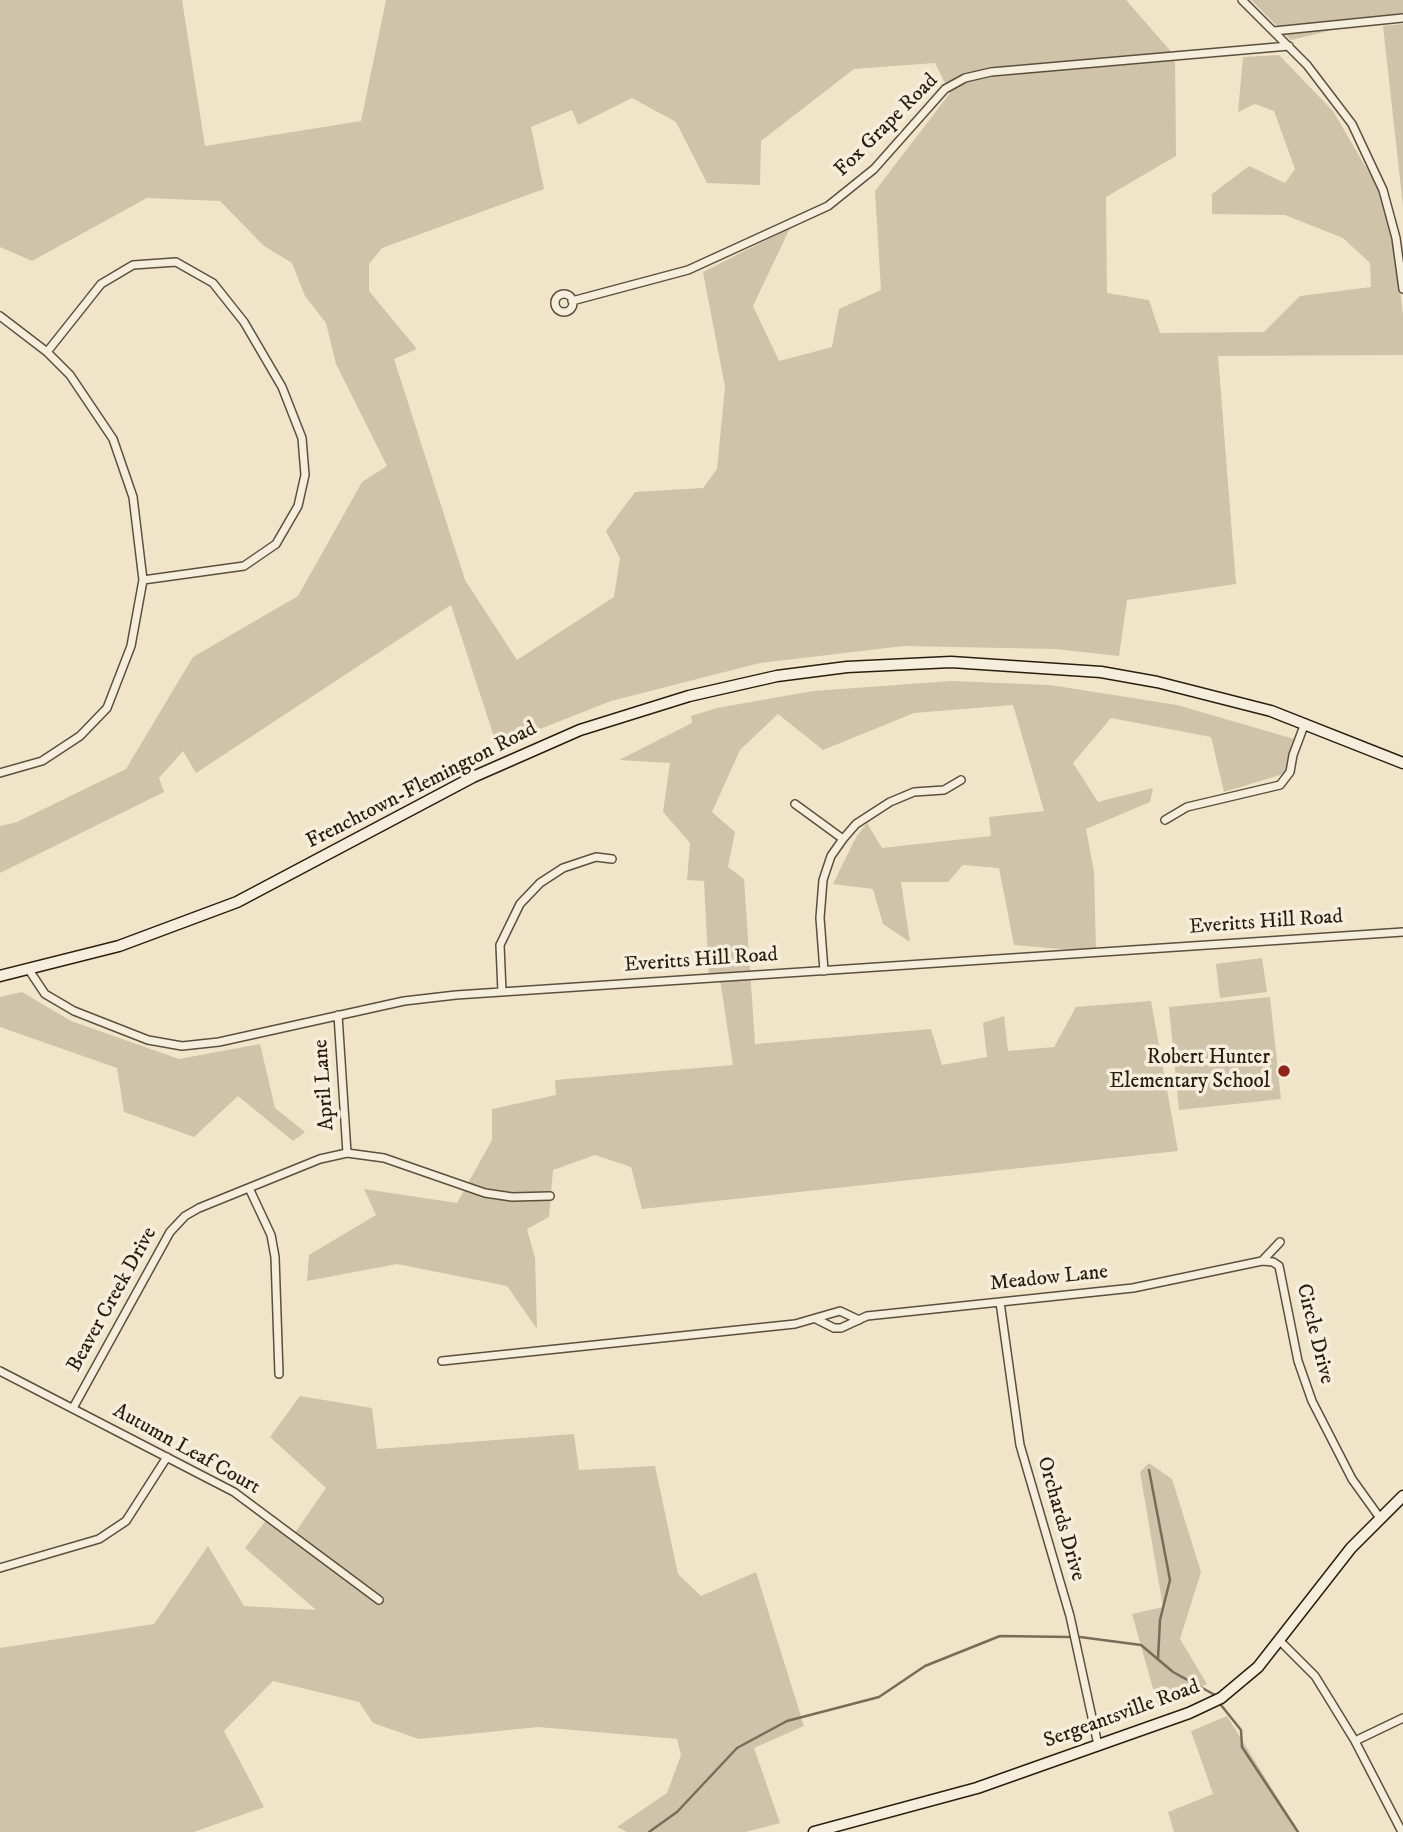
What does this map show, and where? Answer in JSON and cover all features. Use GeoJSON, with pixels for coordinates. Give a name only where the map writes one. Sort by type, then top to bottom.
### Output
{"type":"FeatureCollection","features":[{"type":"Feature","properties":{"kind":"main road","name":"Frenchtown-Flemington Road"},"geometry":{"type":"LineString","coordinates":[[0,976],[131,943],[237,902],[473,777],[580,730],[668,702],[755,681],[881,664],[951,662],[1037,666],[1157,682],[1235,701],[1305,723],[1403,763]]}},
{"type":"Feature","properties":{"kind":"main road","name":"Sergeantsville Road"},"geometry":{"type":"LineString","coordinates":[[814,1832],[976,1788],[1189,1713],[1221,1698],[1245,1680],[1323,1581],[1403,1496]]}},
{"type":"Feature","properties":{"kind":"street"},"geometry":{"type":"LineString","coordinates":[[1242,0],[1289,46],[1338,103],[1374,167],[1390,214],[1403,289]]}},
{"type":"Feature","properties":{"kind":"street"},"geometry":{"type":"LineString","coordinates":[[1274,31],[1403,18]]}},
{"type":"Feature","properties":{"kind":"street","name":"Fox Grape Road"},"geometry":{"type":"LineString","coordinates":[[572,301],[688,270],[828,206],[874,169],[945,89],[965,78],[991,72],[1289,46]]}},
{"type":"Feature","properties":{"kind":"street"},"geometry":{"type":"LineString","coordinates":[[47,352],[101,284],[133,265],[176,262],[213,283],[244,323],[282,387],[302,438],[305,475],[298,506],[276,544],[244,566],[143,580]]}},
{"type":"Feature","properties":{"kind":"street"},"geometry":{"type":"LineString","coordinates":[[0,316],[47,352],[71,375],[113,439],[133,497],[143,580],[131,646],[107,708],[80,736],[42,761],[0,773]]}},
{"type":"Feature","properties":{"kind":"street"},"geometry":{"type":"LineString","coordinates":[[1165,820],[1187,807],[1280,785],[1290,772],[1293,755],[1305,723]]}},
{"type":"Feature","properties":{"kind":"street"},"geometry":{"type":"LineString","coordinates":[[824,971],[820,918],[823,880],[831,856],[843,839],[856,824],[890,802],[915,792],[944,790],[961,780]]}},
{"type":"Feature","properties":{"kind":"street"},"geometry":{"type":"LineString","coordinates":[[795,804],[843,839]]}},
{"type":"Feature","properties":{"kind":"street"},"geometry":{"type":"LineString","coordinates":[[502,992],[500,945],[510,920],[526,897],[547,878],[571,865],[596,857],[612,859]]}},
{"type":"Feature","properties":{"kind":"street","name":"Everitts Hill Road"},"geometry":{"type":"LineString","coordinates":[[29,970],[45,994],[101,1023],[164,1044],[200,1045],[404,1001],[502,992],[1403,932]]}},
{"type":"Feature","properties":{"kind":"street","name":"April Lane"},"geometry":{"type":"LineString","coordinates":[[338,1015],[347,1153]]}},
{"type":"Feature","properties":{"kind":"street","name":"Beaver Creek Drive"},"geometry":{"type":"LineString","coordinates":[[73,1408],[170,1231],[192,1212],[320,1159],[347,1153],[384,1157],[485,1193],[512,1197],[550,1196]]}},
{"type":"Feature","properties":{"kind":"street"},"geometry":{"type":"LineString","coordinates":[[249,1188],[271,1235],[275,1257],[279,1374]]}},
{"type":"Feature","properties":{"kind":"street"},"geometry":{"type":"LineString","coordinates":[[1262,1261],[1280,1242]]}},
{"type":"Feature","properties":{"kind":"street","name":"Meadow Lane"},"geometry":{"type":"LineString","coordinates":[[816,1319],[835,1328],[867,1316],[1133,1288],[1262,1261]]}},
{"type":"Feature","properties":{"kind":"street","name":"Circle Drive"},"geometry":{"type":"LineString","coordinates":[[1262,1261],[1273,1262],[1279,1266],[1298,1361],[1312,1401],[1352,1479],[1380,1518]]}},
{"type":"Feature","properties":{"kind":"street","name":"Orchards Drive"},"geometry":{"type":"LineString","coordinates":[[1000,1302],[1020,1445],[1070,1616],[1098,1745]]}},
{"type":"Feature","properties":{"kind":"street","name":"Meadow Lane"},"geometry":{"type":"LineString","coordinates":[[442,1361],[816,1319],[840,1311],[859,1320]]}},
{"type":"Feature","properties":{"kind":"street","name":"Autumn Leaf Court"},"geometry":{"type":"LineString","coordinates":[[0,1371],[233,1492],[379,1600]]}},
{"type":"Feature","properties":{"kind":"street"},"geometry":{"type":"LineString","coordinates":[[0,1567],[99,1539],[126,1521],[167,1457]]}},
{"type":"Feature","properties":{"kind":"street"},"geometry":{"type":"LineString","coordinates":[[1279,1640],[1310,1670],[1355,1741],[1402,1832]]}},
{"type":"Feature","properties":{"kind":"street"},"geometry":{"type":"LineString","coordinates":[[1355,1741],[1403,1718]]}},
{"type":"Feature","properties":{"kind":"shaded area"},"geometry":{"type":"Polygon","coordinates":[[[0,0],[182,0],[205,146],[361,121],[386,0],[1126,0],[1175,56],[1176,156],[1106,197],[1107,293],[1149,300],[1160,333],[1264,332],[1300,296],[1371,287],[1370,263],[1343,238],[1285,215],[1212,214],[1212,194],[1249,166],[1285,183],[1295,169],[1274,111],[1255,104],[1238,112],[1243,57],[1279,55],[1333,111],[1389,207],[1403,314],[1403,355],[1218,356],[1236,584],[1127,600],[1119,656],[1055,649],[904,646],[760,663],[611,701],[497,746],[451,605],[196,773],[183,751],[159,778],[164,792],[0,873],[0,826],[17,822],[126,769],[193,657],[298,596],[362,482],[387,466],[336,364],[326,323],[305,296],[292,263],[264,246],[220,201],[147,198],[32,261],[0,247],[0,0]],[[935,63],[854,69],[761,141],[760,185],[707,183],[676,122],[632,98],[578,125],[572,110],[531,127],[544,189],[382,248],[369,264],[369,291],[417,349],[394,359],[465,580],[517,660],[614,597],[620,558],[606,531],[635,492],[703,488],[717,469],[725,387],[703,272],[790,228],[753,306],[779,361],[832,347],[839,309],[881,290],[875,191],[950,93],[935,63]]]}},
{"type":"Feature","properties":{"kind":"shaded area"},"geometry":{"type":"Polygon","coordinates":[[[1251,0],[1403,0],[1403,13],[1291,40],[1251,0]]]}},
{"type":"Feature","properties":{"kind":"shaded area"},"geometry":{"type":"Polygon","coordinates":[[[1403,24],[1403,206],[1383,26],[1403,24]]]}},
{"type":"Feature","properties":{"kind":"shaded area"},"geometry":{"type":"Polygon","coordinates":[[[951,681],[1050,685],[1177,705],[1294,739],[1290,772],[1224,792],[1211,737],[1111,718],[1073,763],[1098,802],[1153,788],[1150,802],[1086,829],[1094,872],[1096,952],[1014,945],[999,868],[963,865],[948,882],[901,882],[910,942],[883,924],[873,889],[833,884],[856,837],[867,823],[882,848],[991,836],[989,817],[1044,811],[1013,705],[914,713],[823,750],[778,714],[740,750],[712,812],[735,832],[728,867],[744,879],[755,1044],[931,1029],[942,1065],[987,1057],[983,1023],[1004,1016],[1008,1051],[1054,1047],[1076,1007],[1151,1001],[1178,1151],[642,1209],[631,1167],[595,1155],[553,1170],[549,1217],[527,1229],[535,1258],[537,1329],[507,1286],[397,1264],[307,1281],[309,1255],[376,1215],[364,1189],[457,1203],[492,1140],[492,1109],[556,1095],[555,1080],[733,1065],[720,979],[709,979],[704,881],[687,880],[690,843],[663,812],[670,763],[619,760],[692,723],[691,716],[717,708],[813,691],[951,681]]]}},
{"type":"Feature","properties":{"kind":"shaded area"},"geometry":{"type":"Polygon","coordinates":[[[1262,958],[1267,992],[1220,998],[1216,964],[1262,958]]]}},
{"type":"Feature","properties":{"kind":"shaded area"},"geometry":{"type":"Polygon","coordinates":[[[22,992],[71,1021],[179,1059],[260,1044],[275,1108],[305,1132],[293,1141],[238,1096],[194,1137],[124,1112],[117,1068],[0,1027],[0,997],[22,992]]]}},
{"type":"Feature","properties":{"kind":"shaded area"},"geometry":{"type":"Polygon","coordinates":[[[1270,997],[1281,1099],[1179,1110],[1169,1007],[1270,997]]]}},
{"type":"Feature","properties":{"kind":"shaded area"},"geometry":{"type":"Polygon","coordinates":[[[300,1396],[372,1408],[377,1449],[574,1434],[579,1470],[655,1466],[678,1574],[701,1596],[756,1572],[804,1726],[754,1748],[780,1823],[746,1832],[627,1832],[617,1827],[667,1793],[681,1755],[677,1739],[538,1727],[419,1739],[373,1723],[359,1702],[273,1681],[224,1731],[264,1807],[194,1832],[0,1832],[0,1648],[154,1624],[208,1546],[244,1606],[316,1610],[245,1548],[267,1519],[292,1537],[326,1488],[270,1437],[300,1396]]]}},
{"type":"Feature","properties":{"kind":"shaded area"},"geometry":{"type":"Polygon","coordinates":[[[1149,1463],[1172,1479],[1201,1572],[1180,1639],[1207,1684],[1158,1706],[1132,1614],[1163,1607],[1140,1472],[1149,1463]]]}},
{"type":"Feature","properties":{"kind":"shaded area"},"geometry":{"type":"Polygon","coordinates":[[[1227,1716],[1298,1832],[1174,1832],[1168,1812],[1213,1794],[1191,1731],[1227,1716]]]}},
{"type":"Feature","properties":{"kind":"waterway"},"geometry":{"type":"LineString","coordinates":[[1149,1470],[1170,1580],[1160,1620],[1158,1659]]}},
{"type":"Feature","properties":{"kind":"waterway"},"geometry":{"type":"LineString","coordinates":[[649,1832],[677,1812],[737,1748],[787,1721],[879,1697],[925,1666],[1000,1636],[1069,1637]]}},
{"type":"Feature","properties":{"kind":"waterway"},"geometry":{"type":"LineString","coordinates":[[1080,1637],[1141,1645],[1173,1672],[1215,1695]]}},
{"type":"Feature","properties":{"kind":"waterway"},"geometry":{"type":"LineString","coordinates":[[1221,1705],[1241,1730],[1242,1747],[1298,1832]]}},
{"type":"Feature","properties":{"kind":"place","name":"Robert Hunter Elementary School"},"geometry":{"type":"Point","coordinates":[1284,1071]}}]}
